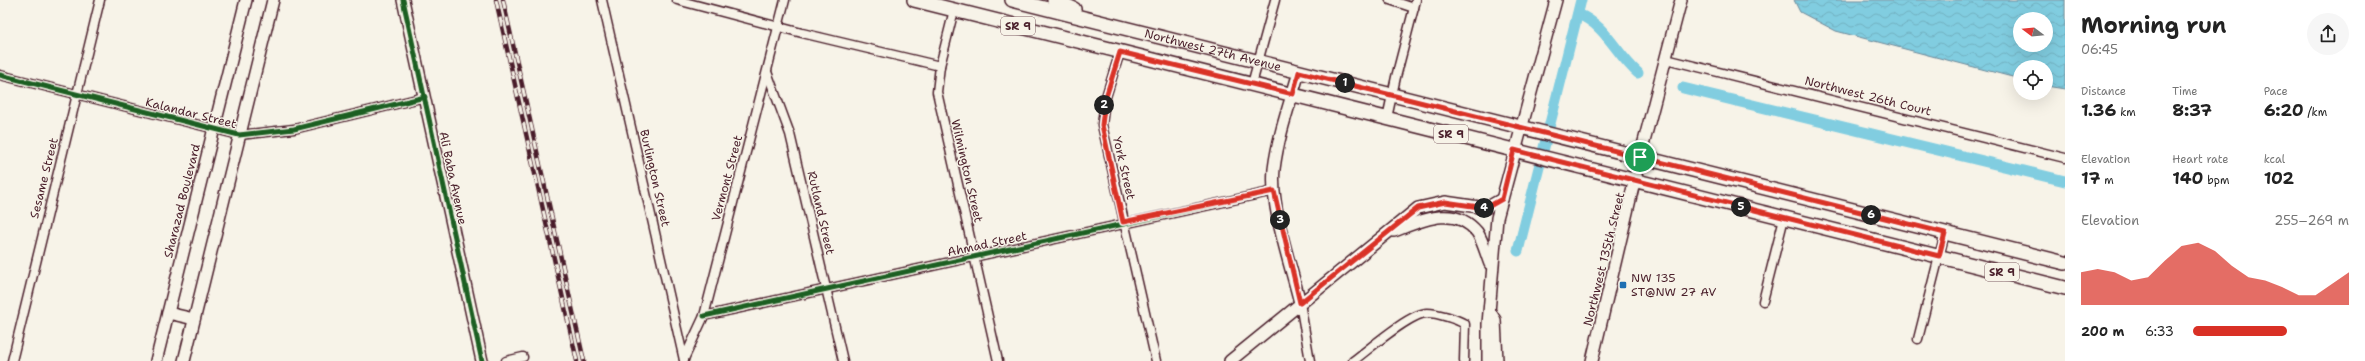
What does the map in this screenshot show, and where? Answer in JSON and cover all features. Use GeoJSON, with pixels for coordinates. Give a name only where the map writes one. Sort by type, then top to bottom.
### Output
{"type":"FeatureCollection","features":[{"type":"Feature","properties":{"kind":"main road","name":"Northwest 27th Avenue"},"geometry":{"type":"LineString","coordinates":[[914,0],[2065,288]]}},
{"type":"Feature","properties":{"kind":"main road","name":"Northwest 27th Avenue"},"geometry":{"type":"LineString","coordinates":[[1012,0],[2065,263]]}},
{"type":"Feature","properties":{"kind":"main road","name":"SR 9"},"geometry":{"type":"LineString","coordinates":[[1054,0],[1068,6],[1089,19]]}},
{"type":"Feature","properties":{"kind":"street","name":"Sesame Street"},"geometry":{"type":"LineString","coordinates":[[12,361],[100,0]]}},
{"type":"Feature","properties":{"kind":"street","name":"Sharazad Boulevard"},"geometry":{"type":"LineString","coordinates":[[156,361],[246,0]]}},
{"type":"Feature","properties":{"kind":"street"},"geometry":{"type":"LineString","coordinates":[[184,361],[273,0]]}},
{"type":"Feature","properties":{"kind":"street","name":"Ali Baba Avenue"},"geometry":{"type":"LineString","coordinates":[[403,0],[482,361]]}},
{"type":"Feature","properties":{"kind":"street","name":"Burlington Street"},"geometry":{"type":"LineString","coordinates":[[602,0],[684,360]]}},
{"type":"Feature","properties":{"kind":"street"},"geometry":{"type":"LineString","coordinates":[[677,0],[940,66]]}},
{"type":"Feature","properties":{"kind":"street","name":"Vermont Street"},"geometry":{"type":"LineString","coordinates":[[684,360],[704,316],[785,0]]}},
{"type":"Feature","properties":{"kind":"street"},"geometry":{"type":"LineString","coordinates":[[1252,84],[1275,0]]}},
{"type":"Feature","properties":{"kind":"street"},"geometry":{"type":"LineString","coordinates":[[1388,118],[1392,95],[1415,4],[1390,0]]}},
{"type":"Feature","properties":{"kind":"street"},"geometry":{"type":"LineString","coordinates":[[1488,361],[1489,310],[1496,227],[1502,199],[1528,128],[1556,0]]}},
{"type":"Feature","properties":{"kind":"street","name":"Northwest 135th Street"},"geometry":{"type":"LineString","coordinates":[[1592,361],[1636,180],[1640,157],[1681,0]]}},
{"type":"Feature","properties":{"kind":"street","name":"Wilmington Street"},"geometry":{"type":"LineString","coordinates":[[954,10],[940,66],[937,92],[998,361]]}},
{"type":"Feature","properties":{"kind":"street","name":"York Street"},"geometry":{"type":"LineString","coordinates":[[1120,52],[1105,100],[1102,125],[1156,361]]}},
{"type":"Feature","properties":{"kind":"street","name":"Northwest 26th Court"},"geometry":{"type":"LineString","coordinates":[[1666,59],[2065,158]]}},
{"type":"Feature","properties":{"kind":"street","name":"Rutland Street"},"geometry":{"type":"LineString","coordinates":[[767,72],[790,134],[843,361]]}},
{"type":"Feature","properties":{"kind":"street"},"geometry":{"type":"LineString","coordinates":[[1299,72],[1278,150],[1274,170],[1274,191],[1300,303],[1310,361]]}},
{"type":"Feature","properties":{"kind":"street","name":"Kalandar Street"},"geometry":{"type":"LineString","coordinates":[[0,75],[239,135],[294,129],[425,97]]}},
{"type":"Feature","properties":{"kind":"street","name":"Ahmad Street"},"geometry":{"type":"LineString","coordinates":[[704,316],[974,257],[1123,222],[1274,191]]}},
{"type":"Feature","properties":{"kind":"street"},"geometry":{"type":"LineString","coordinates":[[1230,361],[1300,303],[1390,232],[1406,216],[1418,208],[1445,202],[1486,208],[1502,199]]}},
{"type":"Feature","properties":{"kind":"street"},"geometry":{"type":"LineString","coordinates":[[1390,232],[1439,216],[1459,219],[1477,233],[1492,269]]}},
{"type":"Feature","properties":{"kind":"street"},"geometry":{"type":"LineString","coordinates":[[1763,301],[1784,218]]}},
{"type":"Feature","properties":{"kind":"street"},"geometry":{"type":"LineString","coordinates":[[1918,340],[1945,233]]}},
{"type":"Feature","properties":{"kind":"street"},"geometry":{"type":"LineString","coordinates":[[1489,310],[1495,320],[1497,361]]}},
{"type":"Feature","properties":{"kind":"street"},"geometry":{"type":"LineString","coordinates":[[168,313],[194,319]]}},
{"type":"Feature","properties":{"kind":"street"},"geometry":{"type":"LineString","coordinates":[[1353,361],[1413,317],[1427,313],[1459,320],[1465,324],[1464,361]]}},
{"type":"Feature","properties":{"kind":"street"},"geometry":{"type":"LineString","coordinates":[[506,361],[523,357]]}},
{"type":"Feature","properties":{"kind":"water"},"geometry":{"type":"Polygon","coordinates":[[[1794,0],[2065,0],[2065,89],[2053,87],[2053,60],[2013,60],[2013,77],[1836,31],[1800,12],[1794,0]]]}},
{"type":"Feature","properties":{"kind":"waterway"},"geometry":{"type":"LineString","coordinates":[[1518,251],[1581,0]]}},
{"type":"Feature","properties":{"kind":"waterway"},"geometry":{"type":"LineString","coordinates":[[1578,14],[1596,25],[1638,73]]}},
{"type":"Feature","properties":{"kind":"waterway"},"geometry":{"type":"LineString","coordinates":[[1683,88],[2065,181]]}},
{"type":"Feature","properties":{"kind":"railway"},"geometry":{"type":"LineString","coordinates":[[496,0],[577,361]]}},
{"type":"Feature","properties":{"kind":"railway"},"geometry":{"type":"LineString","coordinates":[[503,0],[584,361]]}},
{"type":"Feature","properties":{"kind":"cycle path"},"geometry":{"type":"LineString","coordinates":[[403,0],[482,361]]}},
{"type":"Feature","properties":{"kind":"cycle path"},"geometry":{"type":"LineString","coordinates":[[0,75],[239,135],[294,129],[425,97]]}},
{"type":"Feature","properties":{"kind":"cycle path"},"geometry":{"type":"LineString","coordinates":[[704,316],[1274,191]]}},
{"type":"Feature","properties":{"kind":"place","name":"NW 135 ST@NW 27 AV"},"geometry":{"type":"Point","coordinates":[1623,285]}},
{"type":"Feature","properties":{"kind":"route"},"geometry":{"type":"LineString","coordinates":[[1120,52],[1293,94],[1299,72],[1609,148],[1640,157],[1945,233],[1939,256],[1514,150],[1502,199],[1486,208],[1472,208],[1445,202],[1418,208],[1406,216],[1390,232],[1300,303],[1276,206],[1274,191],[1123,222],[1104,137],[1102,116],[1105,100],[1120,52]]}}]}
